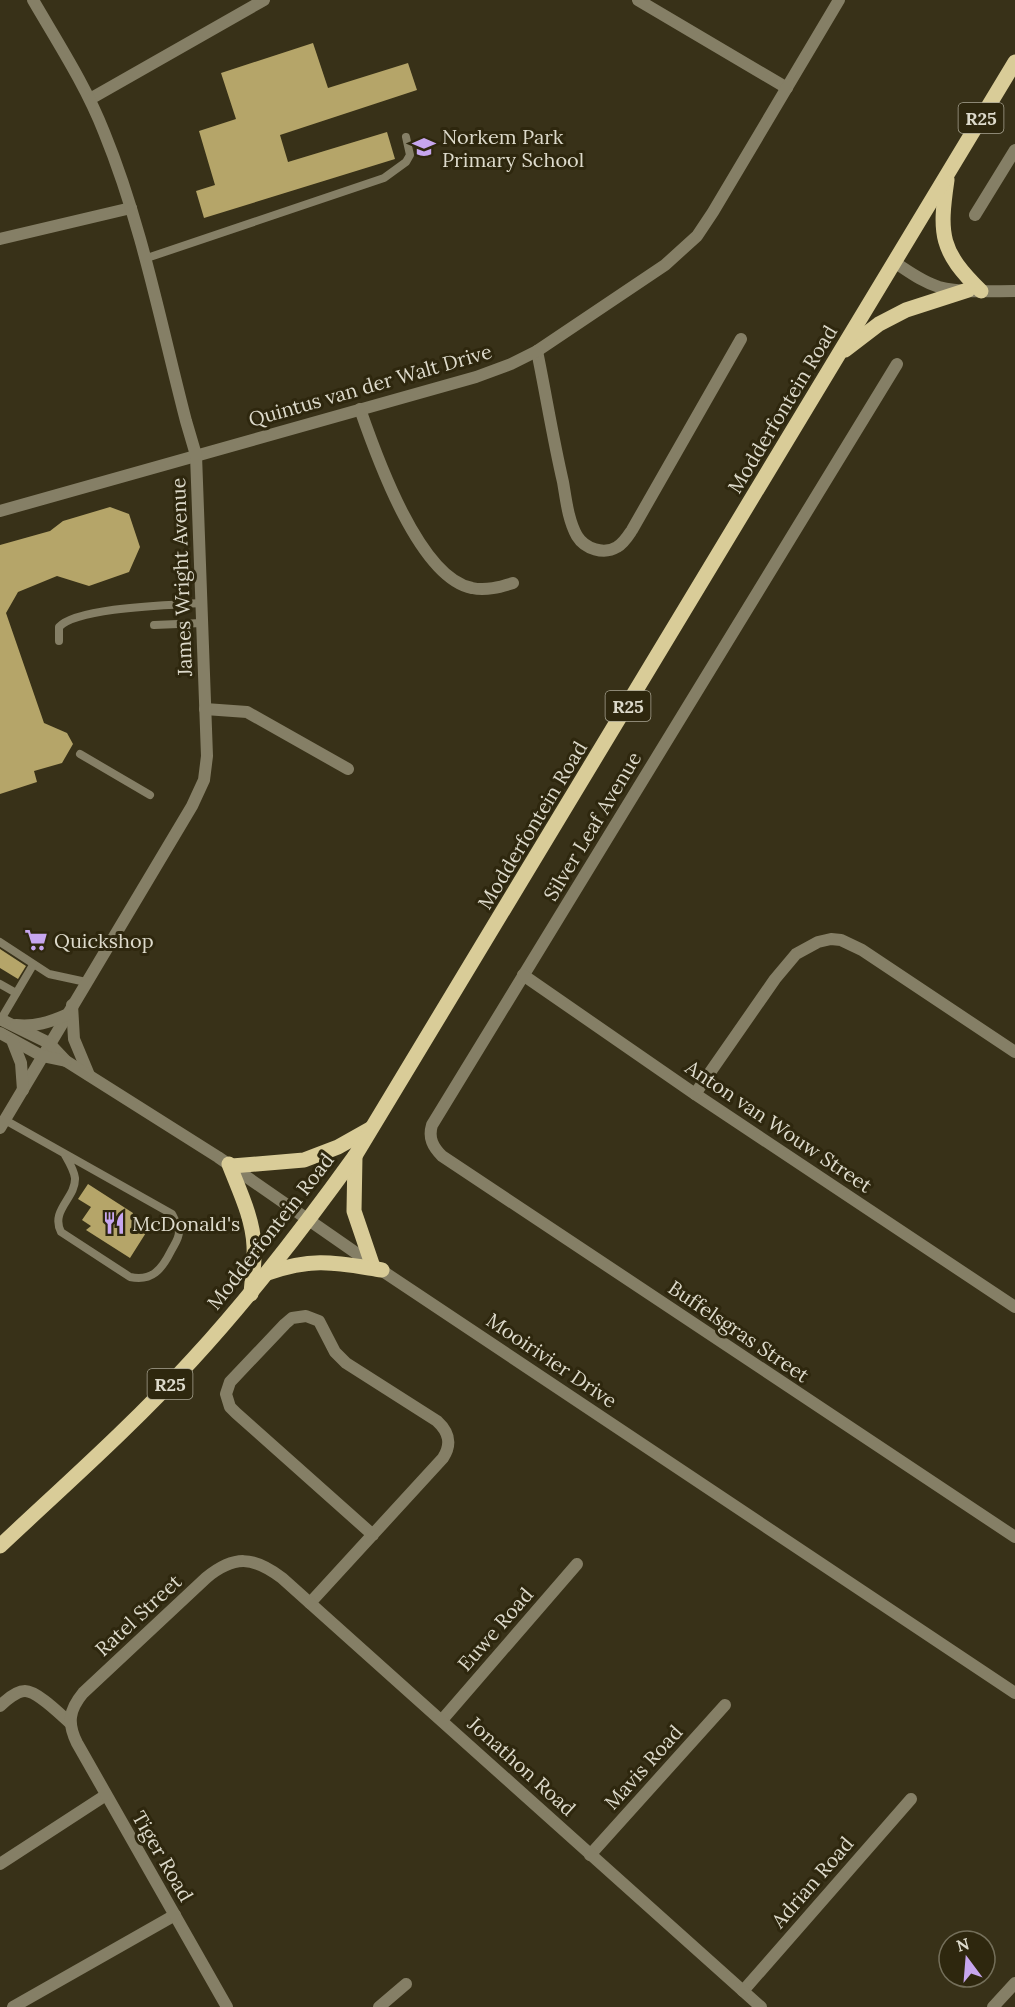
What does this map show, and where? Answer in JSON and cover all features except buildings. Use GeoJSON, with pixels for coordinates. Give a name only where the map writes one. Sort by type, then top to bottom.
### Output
{"type":"FeatureCollection","features":[{"type":"Feature","properties":{"kind":"main road","name":"Modderfontein Road"},"geometry":{"type":"LineString","coordinates":[[0,1546],[168,1385],[251,1294],[310,1219],[355,1156],[1015,62]]}},
{"type":"Feature","properties":{"kind":"main road"},"geometry":{"type":"LineString","coordinates":[[836,358],[891,318],[934,300],[974,291],[944,241],[943,217],[947,174]]}},
{"type":"Feature","properties":{"kind":"main road"},"geometry":{"type":"LineString","coordinates":[[251,1294],[254,1246],[252,1231],[230,1165],[304,1160],[338,1147],[372,1127]]}},
{"type":"Feature","properties":{"kind":"main road"},"geometry":{"type":"LineString","coordinates":[[268,1273],[300,1263],[315,1262],[377,1267],[354,1211],[355,1156]]}},
{"type":"Feature","properties":{"kind":"street","name":"James Wright Avenue"},"geometry":{"type":"LineString","coordinates":[[2,1124],[199,792],[204,780],[206,763],[196,455],[131,207],[90,99],[33,0]]}},
{"type":"Feature","properties":{"kind":"street"},"geometry":{"type":"LineString","coordinates":[[90,99],[264,0]]}},
{"type":"Feature","properties":{"kind":"street"},"geometry":{"type":"LineString","coordinates":[[638,0],[787,88]]}},
{"type":"Feature","properties":{"kind":"street","name":"Quintus van der Walt Drive"},"geometry":{"type":"LineString","coordinates":[[0,511],[476,377],[537,351],[665,264],[697,236],[839,0]]}},
{"type":"Feature","properties":{"kind":"street"},"geometry":{"type":"LineString","coordinates":[[975,215],[1015,150]]}},
{"type":"Feature","properties":{"kind":"street"},"geometry":{"type":"LineString","coordinates":[[0,239],[78,222],[131,207]]}},
{"type":"Feature","properties":{"kind":"street"},"geometry":{"type":"LineString","coordinates":[[894,262],[923,281],[939,287],[974,291],[1015,291]]}},
{"type":"Feature","properties":{"kind":"street"},"geometry":{"type":"LineString","coordinates":[[537,351],[573,525],[578,537],[588,546],[599,551],[611,550],[619,546],[632,530],[741,339]]}},
{"type":"Feature","properties":{"kind":"street","name":"Silver Leaf Avenue"},"geometry":{"type":"LineString","coordinates":[[442,1156],[431,1142],[432,1125],[897,364]]}},
{"type":"Feature","properties":{"kind":"street"},"geometry":{"type":"LineString","coordinates":[[360,409],[389,488],[429,556],[438,567],[457,583],[470,588],[484,590],[513,583]]}},
{"type":"Feature","properties":{"kind":"street"},"geometry":{"type":"LineString","coordinates":[[206,709],[247,712],[348,769]]}},
{"type":"Feature","properties":{"kind":"street"},"geometry":{"type":"LineString","coordinates":[[695,1094],[786,964],[807,946],[831,939],[841,940],[862,950],[1015,1052]]}},
{"type":"Feature","properties":{"kind":"street","name":"Anton van Wouw Street"},"geometry":{"type":"LineString","coordinates":[[523,975],[695,1094],[1015,1307]]}},
{"type":"Feature","properties":{"kind":"street"},"geometry":{"type":"LineString","coordinates":[[2,1021],[35,1026],[69,1010],[74,1039],[89,1075]]}},
{"type":"Feature","properties":{"kind":"street","name":"Mooirivier Drive"},"geometry":{"type":"LineString","coordinates":[[2,1021],[49,1043],[66,1061],[230,1165],[377,1267],[1015,1694]]}},
{"type":"Feature","properties":{"kind":"street","name":"Mooirivier Drive"},"geometry":{"type":"LineString","coordinates":[[0,1033],[42,1056],[66,1061]]}},
{"type":"Feature","properties":{"kind":"street"},"geometry":{"type":"LineString","coordinates":[[12,1040],[21,1063],[22,1090]]}},
{"type":"Feature","properties":{"kind":"street","name":"Buffelsgras Street"},"geometry":{"type":"LineString","coordinates":[[442,1156],[1015,1537]]}},
{"type":"Feature","properties":{"kind":"street"},"geometry":{"type":"LineString","coordinates":[[310,1604],[373,1535],[443,1458],[449,1444],[446,1432],[437,1421],[339,1357],[323,1326],[313,1318],[306,1316],[292,1318],[230,1382],[226,1394],[230,1407],[373,1535]]}},
{"type":"Feature","properties":{"kind":"street","name":"Jonathon Road"},"geometry":{"type":"LineString","coordinates":[[252,1561],[271,1570],[310,1604],[761,2007]]}},
{"type":"Feature","properties":{"kind":"street","name":"Ratel Street"},"geometry":{"type":"LineString","coordinates":[[69,1722],[71,1712],[83,1693],[206,1578],[230,1562],[252,1561]]}},
{"type":"Feature","properties":{"kind":"street","name":"Euwe Road"},"geometry":{"type":"LineString","coordinates":[[442,1720],[577,1564]]}},
{"type":"Feature","properties":{"kind":"street"},"geometry":{"type":"LineString","coordinates":[[0,1706],[25,1691],[42,1699],[69,1722]]}},
{"type":"Feature","properties":{"kind":"street","name":"Mavis Road"},"geometry":{"type":"LineString","coordinates":[[590,1855],[725,1705]]}},
{"type":"Feature","properties":{"kind":"street","name":"Tiger Road"},"geometry":{"type":"LineString","coordinates":[[69,1722],[76,1743],[227,2007]]}},
{"type":"Feature","properties":{"kind":"street"},"geometry":{"type":"LineString","coordinates":[[0,1864],[106,1796]]}},
{"type":"Feature","properties":{"kind":"street","name":"Adrian Road"},"geometry":{"type":"LineString","coordinates":[[743,1991],[911,1799]]}},
{"type":"Feature","properties":{"kind":"street"},"geometry":{"type":"LineString","coordinates":[[13,2007],[175,1915]]}},
{"type":"Feature","properties":{"kind":"street"},"geometry":{"type":"LineString","coordinates":[[993,2007],[1015,1983]]}},
{"type":"Feature","properties":{"kind":"street"},"geometry":{"type":"LineString","coordinates":[[379,2007],[406,1984]]}},
{"type":"Feature","properties":{"kind":"lane"},"geometry":{"type":"LineString","coordinates":[[144,259],[384,178],[406,162],[410,155],[406,137]]}},
{"type":"Feature","properties":{"kind":"lane"},"geometry":{"type":"LineString","coordinates":[[59,641],[59,627],[68,620],[107,611],[201,603]]}},
{"type":"Feature","properties":{"kind":"lane"},"geometry":{"type":"LineString","coordinates":[[154,625],[202,623]]}},
{"type":"Feature","properties":{"kind":"lane"},"geometry":{"type":"LineString","coordinates":[[80,754],[150,795]]}},
{"type":"Feature","properties":{"kind":"lane"},"geometry":{"type":"LineString","coordinates":[[0,942],[49,974],[86,982]]}},
{"type":"Feature","properties":{"kind":"lane"},"geometry":{"type":"LineString","coordinates":[[2,1021],[33,965]]}},
{"type":"Feature","properties":{"kind":"lane"},"geometry":{"type":"LineString","coordinates":[[0,984],[16,993]]}},
{"type":"Feature","properties":{"kind":"lane"},"geometry":{"type":"LineString","coordinates":[[2,1124],[65,1155],[172,1214],[177,1223],[178,1238],[166,1262],[155,1274],[139,1279],[130,1276],[61,1232],[58,1215],[75,1182],[73,1170],[65,1155]]}},
{"type":"Feature","properties":{"kind":"place","name":"Norkem Park Primary School"},"geometry":{"type":"Point","coordinates":[424,147]}},
{"type":"Feature","properties":{"kind":"place","name":"Quickshop"},"geometry":{"type":"Point","coordinates":[36,940]}},
{"type":"Feature","properties":{"kind":"place","name":"McDonald's"},"geometry":{"type":"Point","coordinates":[114,1223]}}]}
